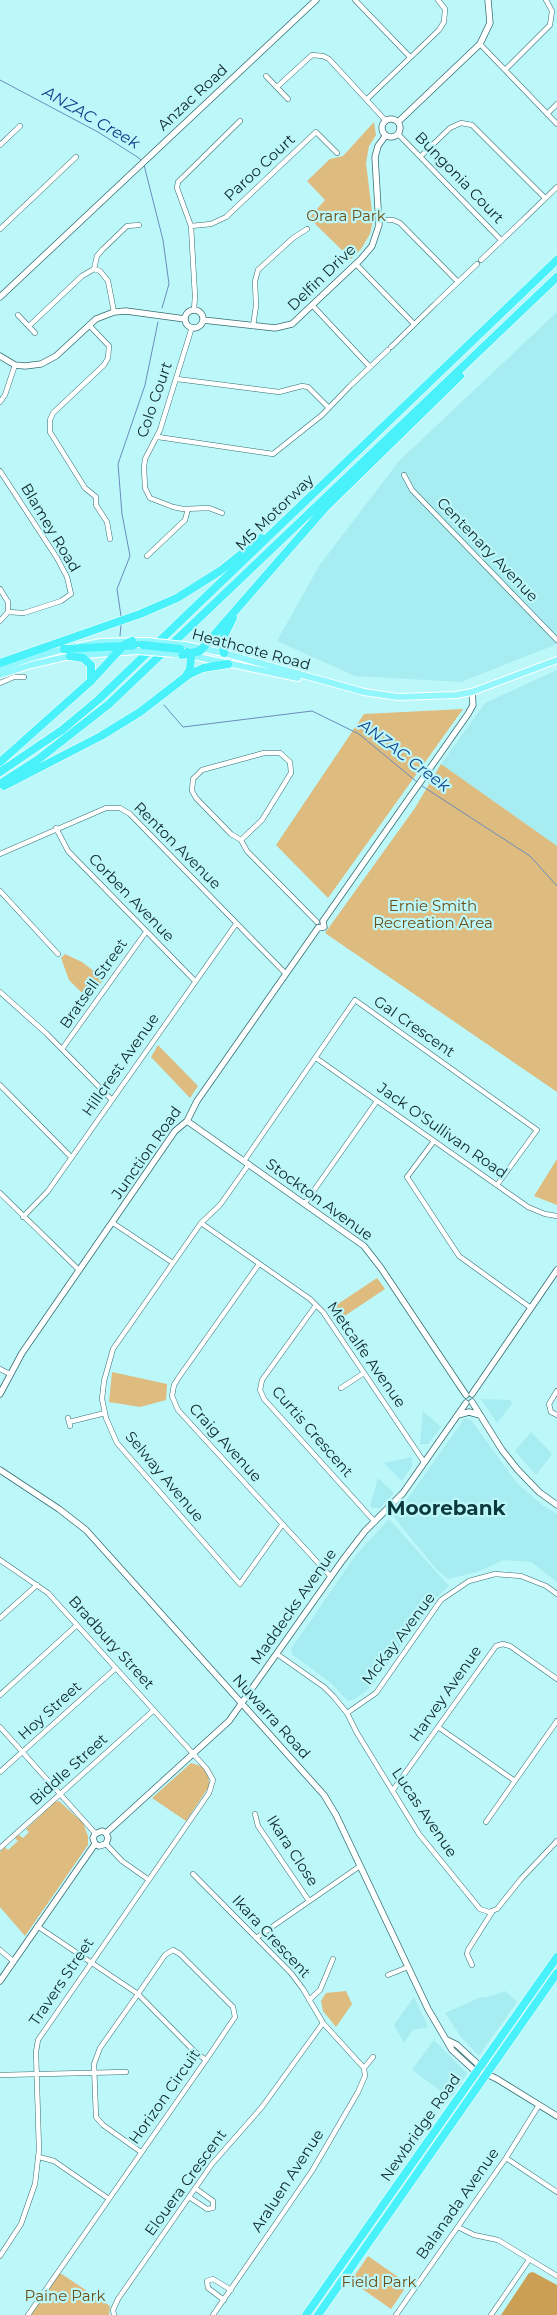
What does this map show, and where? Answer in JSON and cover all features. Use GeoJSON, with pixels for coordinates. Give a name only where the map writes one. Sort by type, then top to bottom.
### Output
{"type":"FeatureCollection","features":[{"type":"Feature","properties":{"kind":"highway","name":"M5 Motorway"},"geometry":{"type":"LineString","coordinates":[[0,772],[62,730],[98,700],[557,260]]}},
{"type":"Feature","properties":{"kind":"highway","name":"M5 Motorway"},"geometry":{"type":"LineString","coordinates":[[0,784],[40,758],[109,704],[557,277]]}},
{"type":"Feature","properties":{"kind":"highway"},"geometry":{"type":"LineString","coordinates":[[64,649],[142,646],[197,653],[324,508],[472,364],[501,330]]}},
{"type":"Feature","properties":{"kind":"highway"},"geometry":{"type":"LineString","coordinates":[[0,663],[140,614],[177,598],[214,575],[249,549],[332,476]]}},
{"type":"Feature","properties":{"kind":"highway"},"geometry":{"type":"LineString","coordinates":[[224,653],[222,640],[242,603]]}},
{"type":"Feature","properties":{"kind":"highway"},"geometry":{"type":"LineString","coordinates":[[0,762],[91,681],[123,646],[132,641]]}},
{"type":"Feature","properties":{"kind":"highway"},"geometry":{"type":"LineString","coordinates":[[182,681],[190,668],[184,652]]}},
{"type":"Feature","properties":{"kind":"highway"},"geometry":{"type":"LineString","coordinates":[[70,656],[83,658],[91,665],[91,681]]}},
{"type":"Feature","properties":{"kind":"highway"},"geometry":{"type":"LineString","coordinates":[[0,788],[101,736],[140,712],[202,668],[228,664]]}},
{"type":"Feature","properties":{"kind":"highway","name":"Newbridge Road"},"geometry":{"type":"LineString","coordinates":[[306,2315],[557,1957]]}},
{"type":"Feature","properties":{"kind":"highway","name":"Newbridge Road"},"geometry":{"type":"LineString","coordinates":[[318,2315],[557,1973]]}},
{"type":"Feature","properties":{"kind":"main road"},"geometry":{"type":"LineString","coordinates":[[0,669],[64,649],[101,642],[132,641],[142,646]]}},
{"type":"Feature","properties":{"kind":"main road"},"geometry":{"type":"LineString","coordinates":[[0,675],[31,665],[70,656],[117,652],[142,646]]}},
{"type":"Feature","properties":{"kind":"main road","name":"Heathcote Road"},"geometry":{"type":"LineString","coordinates":[[203,648],[319,681],[364,692],[398,697],[472,692],[557,660]]}},
{"type":"Feature","properties":{"kind":"main road","name":"Heathcote Road"},"geometry":{"type":"LineString","coordinates":[[184,652],[279,676],[319,681]]}},
{"type":"Feature","properties":{"kind":"street","name":"Anzac Road"},"geometry":{"type":"LineString","coordinates":[[0,297],[316,0]]}},
{"type":"Feature","properties":{"kind":"street"},"geometry":{"type":"LineString","coordinates":[[355,0],[410,57]]}},
{"type":"Feature","properties":{"kind":"street"},"geometry":{"type":"LineString","coordinates":[[367,98],[439,30],[444,22],[445,9],[438,0]]}},
{"type":"Feature","properties":{"kind":"street"},"geometry":{"type":"LineString","coordinates":[[398,122],[480,44],[490,23],[488,0]]}},
{"type":"Feature","properties":{"kind":"street"},"geometry":{"type":"LineString","coordinates":[[505,70],[546,31],[555,19],[550,4],[546,0]]}},
{"type":"Feature","properties":{"kind":"street"},"geometry":{"type":"LineString","coordinates":[[480,44],[557,124]]}},
{"type":"Feature","properties":{"kind":"street"},"geometry":{"type":"LineString","coordinates":[[277,87],[306,59],[317,54],[329,59],[367,98],[386,121]]}},
{"type":"Feature","properties":{"kind":"street"},"geometry":{"type":"LineString","coordinates":[[266,76],[288,99]]}},
{"type":"Feature","properties":{"kind":"street"},"geometry":{"type":"LineString","coordinates":[[547,114],[557,104]]}},
{"type":"Feature","properties":{"kind":"street"},"geometry":{"type":"LineString","coordinates":[[394,119],[398,122],[400,129],[398,134],[392,137],[386,135],[382,128],[386,121],[394,119]]}},
{"type":"Feature","properties":{"kind":"street"},"geometry":{"type":"LineString","coordinates":[[194,310],[191,226],[176,188],[178,182],[240,121]]}},
{"type":"Feature","properties":{"kind":"street"},"geometry":{"type":"LineString","coordinates":[[421,156],[450,128],[461,123],[472,125],[545,198]]}},
{"type":"Feature","properties":{"kind":"street"},"geometry":{"type":"LineString","coordinates":[[0,145],[20,126]]}},
{"type":"Feature","properties":{"kind":"street","name":"Paroo Court"},"geometry":{"type":"LineString","coordinates":[[191,226],[211,224],[226,217],[316,132],[337,153]]}},
{"type":"Feature","properties":{"kind":"street","name":"Bungonia Court"},"geometry":{"type":"LineString","coordinates":[[398,134],[501,240]]}},
{"type":"Feature","properties":{"kind":"street","name":"Delfin Drive"},"geometry":{"type":"LineString","coordinates":[[203,320],[275,328],[284,327],[292,324],[313,306],[356,264],[372,246],[380,220],[375,156],[378,146],[386,135]]}},
{"type":"Feature","properties":{"kind":"street"},"geometry":{"type":"LineString","coordinates":[[0,228],[76,157]]}},
{"type":"Feature","properties":{"kind":"street","name":"Bungonia Court"},"geometry":{"type":"LineString","coordinates":[[158,437],[272,454],[322,415],[328,407],[557,187]]}},
{"type":"Feature","properties":{"kind":"street"},"geometry":{"type":"LineString","coordinates":[[380,220],[393,220],[400,223],[458,282]]}},
{"type":"Feature","properties":{"kind":"street"},"geometry":{"type":"LineString","coordinates":[[29,326],[82,276],[94,269],[97,256],[128,226],[139,225]]}},
{"type":"Feature","properties":{"kind":"street"},"geometry":{"type":"LineString","coordinates":[[253,326],[256,306],[255,281],[258,270],[293,238],[307,229]]}},
{"type":"Feature","properties":{"kind":"street"},"geometry":{"type":"LineString","coordinates":[[356,264],[414,324]]}},
{"type":"Feature","properties":{"kind":"street"},"geometry":{"type":"LineString","coordinates":[[94,269],[100,271],[108,281],[114,312]]}},
{"type":"Feature","properties":{"kind":"street"},"geometry":{"type":"LineString","coordinates":[[313,306],[370,367]]}},
{"type":"Feature","properties":{"kind":"street"},"geometry":{"type":"LineString","coordinates":[[194,310],[201,312],[203,320],[199,326],[192,327],[187,324],[185,319],[187,314],[194,310]]}},
{"type":"Feature","properties":{"kind":"street"},"geometry":{"type":"LineString","coordinates":[[0,356],[15,365],[34,366],[49,360],[100,317],[114,312],[126,311],[185,319]]}},
{"type":"Feature","properties":{"kind":"street"},"geometry":{"type":"LineString","coordinates":[[18,315],[35,333]]}},
{"type":"Feature","properties":{"kind":"street"},"geometry":{"type":"LineString","coordinates":[[89,325],[109,346],[108,358],[53,413],[50,420],[50,432],[85,488],[96,497],[96,505],[107,522],[110,539]]}},
{"type":"Feature","properties":{"kind":"street","name":"Colo Court"},"geometry":{"type":"LineString","coordinates":[[192,327],[158,437],[145,459],[146,494],[153,500],[174,507],[188,509],[209,508],[222,513]]}},
{"type":"Feature","properties":{"kind":"street"},"geometry":{"type":"LineString","coordinates":[[0,402],[15,365]]}},
{"type":"Feature","properties":{"kind":"street"},"geometry":{"type":"LineString","coordinates":[[176,379],[279,392],[302,386],[308,387],[328,407]]}},
{"type":"Feature","properties":{"kind":"street","name":"Blamey Road"},"geometry":{"type":"LineString","coordinates":[[0,471],[57,558],[67,577],[71,594],[61,601],[24,613],[8,612]]}},
{"type":"Feature","properties":{"kind":"street","name":"Centenary Avenue"},"geometry":{"type":"LineString","coordinates":[[404,475],[412,490],[557,640]]}},
{"type":"Feature","properties":{"kind":"street"},"geometry":{"type":"LineString","coordinates":[[147,556],[185,520],[188,509]]}},
{"type":"Feature","properties":{"kind":"street"},"geometry":{"type":"LineString","coordinates":[[0,589],[8,602],[8,612],[0,621]]}},
{"type":"Feature","properties":{"kind":"street"},"geometry":{"type":"LineString","coordinates":[[0,683],[14,677],[24,677]]}},
{"type":"Feature","properties":{"kind":"street","name":"Junction Road"},"geometry":{"type":"LineString","coordinates":[[0,1394],[22,1353],[79,1270],[176,1131],[187,1121],[197,1101],[286,974],[319,923],[424,778],[473,705],[472,692]]}},
{"type":"Feature","properties":{"kind":"street"},"geometry":{"type":"LineString","coordinates":[[241,840],[262,820],[288,779],[291,768],[290,762],[284,754],[264,753],[207,768],[198,772],[193,780],[192,791],[196,798],[231,834],[241,840],[247,851],[319,923]]}},
{"type":"Feature","properties":{"kind":"street","name":"Renton Avenue"},"geometry":{"type":"LineString","coordinates":[[0,854],[56,828],[106,808],[113,806],[125,810],[286,974]]}},
{"type":"Feature","properties":{"kind":"street","name":"Corben Avenue"},"geometry":{"type":"LineString","coordinates":[[56,828],[68,851],[194,981]]}},
{"type":"Feature","properties":{"kind":"street"},"geometry":{"type":"LineString","coordinates":[[0,891],[58,954]]}},
{"type":"Feature","properties":{"kind":"street","name":"Hillcrest Avenue"},"geometry":{"type":"LineString","coordinates":[[22,1216],[48,1191],[194,981],[236,924]]}},
{"type":"Feature","properties":{"kind":"street","name":"Bratsell Street"},"geometry":{"type":"LineString","coordinates":[[62,1049],[146,932]]}},
{"type":"Feature","properties":{"kind":"street"},"geometry":{"type":"LineString","coordinates":[[0,992],[62,1049],[112,1100]]}},
{"type":"Feature","properties":{"kind":"street","name":"Gal Crescent"},"geometry":{"type":"LineString","coordinates":[[247,1162],[355,1000],[537,1130],[497,1185]]}},
{"type":"Feature","properties":{"kind":"street","name":"Jack O'Sullivan Road"},"geometry":{"type":"LineString","coordinates":[[316,1058],[536,1211],[557,1216]]}},
{"type":"Feature","properties":{"kind":"street"},"geometry":{"type":"LineString","coordinates":[[0,1085],[71,1157]]}},
{"type":"Feature","properties":{"kind":"street"},"geometry":{"type":"LineString","coordinates":[[305,1204],[377,1101]]}},
{"type":"Feature","properties":{"kind":"street","name":"Stockton Avenue"},"geometry":{"type":"LineString","coordinates":[[187,1121],[356,1239],[372,1254],[469,1394]]}},
{"type":"Feature","properties":{"kind":"street"},"geometry":{"type":"LineString","coordinates":[[434,1141],[407,1177],[459,1256],[531,1308]]}},
{"type":"Feature","properties":{"kind":"street","name":"Selway Avenue"},"geometry":{"type":"LineString","coordinates":[[247,1162],[220,1206],[201,1223],[113,1349],[104,1381],[102,1399],[112,1435],[126,1455],[240,1584],[282,1525]]}},
{"type":"Feature","properties":{"kind":"street"},"geometry":{"type":"LineString","coordinates":[[0,1193],[79,1270]]}},
{"type":"Feature","properties":{"kind":"street"},"geometry":{"type":"LineString","coordinates":[[113,1223],[173,1263]]}},
{"type":"Feature","properties":{"kind":"street","name":"Metcalfe Avenue"},"geometry":{"type":"LineString","coordinates":[[201,1223],[316,1305],[323,1312],[424,1462]]}},
{"type":"Feature","properties":{"kind":"street","name":"Craig Avenue"},"geometry":{"type":"LineString","coordinates":[[259,1264],[179,1377],[174,1385],[172,1396],[178,1410],[331,1577]]}},
{"type":"Feature","properties":{"kind":"street"},"geometry":{"type":"LineString","coordinates":[[557,1270],[464,1399],[480,1415],[517,1469],[540,1492],[557,1505]]}},
{"type":"Feature","properties":{"kind":"street","name":"Curtis Crescent"},"geometry":{"type":"LineString","coordinates":[[316,1305],[262,1380],[260,1390],[264,1399],[375,1522]]}},
{"type":"Feature","properties":{"kind":"street"},"geometry":{"type":"LineString","coordinates":[[0,1370],[10,1374]]}},
{"type":"Feature","properties":{"kind":"street"},"geometry":{"type":"LineString","coordinates":[[341,1388],[364,1372]]}},
{"type":"Feature","properties":{"kind":"street"},"geometry":{"type":"LineString","coordinates":[[557,1391],[549,1404],[551,1412],[557,1416]]}},
{"type":"Feature","properties":{"kind":"street","name":"Maddecks Avenue"},"geometry":{"type":"LineString","coordinates":[[106,1833],[224,1726],[242,1704],[356,1542],[400,1496],[469,1402]]}},
{"type":"Feature","properties":{"kind":"street"},"geometry":{"type":"LineString","coordinates":[[458,1415],[469,1412],[480,1415]]}},
{"type":"Feature","properties":{"kind":"street"},"geometry":{"type":"LineString","coordinates":[[69,1422],[105,1413]]}},
{"type":"Feature","properties":{"kind":"street","name":"Nuwarra Road"},"geometry":{"type":"LineString","coordinates":[[0,1470],[59,1508],[86,1530],[328,1801],[428,2009],[446,2039],[456,2045],[479,2069],[557,2116]]}},
{"type":"Feature","properties":{"kind":"street","name":"Bradbury Street"},"geometry":{"type":"LineString","coordinates":[[0,1560],[48,1593],[194,1754]]}},
{"type":"Feature","properties":{"kind":"street","name":"McKay Avenue"},"geometry":{"type":"LineString","coordinates":[[347,1713],[376,1693],[440,1600],[469,1581],[495,1574],[521,1576],[546,1586],[557,1594]]}},
{"type":"Feature","properties":{"kind":"street"},"geometry":{"type":"LineString","coordinates":[[0,1618],[38,1585]]}},
{"type":"Feature","properties":{"kind":"street"},"geometry":{"type":"LineString","coordinates":[[0,1694],[77,1625]]}},
{"type":"Feature","properties":{"kind":"street","name":"Harvey Avenue"},"geometry":{"type":"LineString","coordinates":[[393,1790],[496,1646],[503,1644],[510,1646],[557,1679]]}},
{"type":"Feature","properties":{"kind":"street","name":"Lucas Avenue"},"geometry":{"type":"LineString","coordinates":[[277,1654],[324,1686],[347,1713],[356,1733],[419,1834],[474,1904],[485,1911],[492,1912]]}},
{"type":"Feature","properties":{"kind":"street","name":"Hoy Street"},"geometry":{"type":"LineString","coordinates":[[0,1772],[116,1668]]}},
{"type":"Feature","properties":{"kind":"street","name":"Biddle Street"},"geometry":{"type":"LineString","coordinates":[[0,1848],[154,1710]]}},
{"type":"Feature","properties":{"kind":"street"},"geometry":{"type":"LineString","coordinates":[[486,1822],[557,1721]]}},
{"type":"Feature","properties":{"kind":"street"},"geometry":{"type":"LineString","coordinates":[[0,1726],[96,1833]]}},
{"type":"Feature","properties":{"kind":"street"},"geometry":{"type":"LineString","coordinates":[[438,1728],[515,1781]]}},
{"type":"Feature","properties":{"kind":"street","name":"Travers Street"},"geometry":{"type":"LineString","coordinates":[[0,2256],[29,2206],[35,2184],[39,2158],[36,2046],[41,2034],[212,1789],[212,1776],[194,1754]]}},
{"type":"Feature","properties":{"kind":"street","name":"Ikara Close"},"geometry":{"type":"LineString","coordinates":[[255,1814],[258,1826],[309,1901]]}},
{"type":"Feature","properties":{"kind":"street"},"geometry":{"type":"LineString","coordinates":[[95,1844],[93,1838],[96,1833],[102,1831],[106,1833],[108,1840],[106,1844]]}},
{"type":"Feature","properties":{"kind":"street"},"geometry":{"type":"LineString","coordinates":[[472,1965],[468,1950],[492,1912],[557,1841]]}},
{"type":"Feature","properties":{"kind":"street"},"geometry":{"type":"LineString","coordinates":[[95,1844],[99,1846],[106,1844]]}},
{"type":"Feature","properties":{"kind":"street"},"geometry":{"type":"LineString","coordinates":[[0,1981],[95,1844]]}},
{"type":"Feature","properties":{"kind":"street"},"geometry":{"type":"LineString","coordinates":[[106,1844],[122,1861],[149,1880]]}},
{"type":"Feature","properties":{"kind":"street"},"geometry":{"type":"LineString","coordinates":[[256,1938],[360,1866]]}},
{"type":"Feature","properties":{"kind":"street","name":"Ikara Crescent"},"geometry":{"type":"LineString","coordinates":[[193,1874],[297,1980],[323,2023],[364,2068]]}},
{"type":"Feature","properties":{"kind":"street"},"geometry":{"type":"LineString","coordinates":[[37,1926],[138,1994],[195,2052],[206,2060]]}},
{"type":"Feature","properties":{"kind":"street"},"geometry":{"type":"LineString","coordinates":[[0,1950],[13,1961]]}},
{"type":"Feature","properties":{"kind":"street","name":"Horizon Circuit"},"geometry":{"type":"LineString","coordinates":[[28,2315],[234,2020],[235,2011],[176,1951],[167,1953],[138,1994]]}},
{"type":"Feature","properties":{"kind":"street"},"geometry":{"type":"LineString","coordinates":[[309,2000],[320,1990],[333,1959]]}},
{"type":"Feature","properties":{"kind":"street"},"geometry":{"type":"LineString","coordinates":[[388,1976],[408,1967]]}},
{"type":"Feature","properties":{"kind":"street"},"geometry":{"type":"LineString","coordinates":[[138,1994],[97,2053],[94,2073],[95,2109],[98,2120],[141,2152]]}},
{"type":"Feature","properties":{"kind":"street","name":"Elouera Crescent"},"geometry":{"type":"LineString","coordinates":[[114,2315],[118,2299],[195,2188],[221,2152],[262,2107],[323,2023]]}},
{"type":"Feature","properties":{"kind":"street","name":"Araluen Avenue"},"geometry":{"type":"LineString","coordinates":[[213,2315],[316,2164],[364,2078],[366,2072],[364,2068],[372,2057]]}},
{"type":"Feature","properties":{"kind":"street"},"geometry":{"type":"LineString","coordinates":[[0,2075],[126,2072]]}},
{"type":"Feature","properties":{"kind":"street","name":"Balanada Avenue"},"geometry":{"type":"LineString","coordinates":[[396,2315],[506,2158],[539,2105]]}},
{"type":"Feature","properties":{"kind":"street"},"geometry":{"type":"LineString","coordinates":[[39,2158],[54,2161],[109,2199]]}},
{"type":"Feature","properties":{"kind":"street"},"geometry":{"type":"LineString","coordinates":[[506,2158],[557,2192]]}},
{"type":"Feature","properties":{"kind":"street"},"geometry":{"type":"LineString","coordinates":[[189,2197],[207,2209],[214,2207],[213,2201],[195,2188]]}},
{"type":"Feature","properties":{"kind":"street"},"geometry":{"type":"LineString","coordinates":[[458,2227],[474,2235],[498,2240],[557,2276]]}},
{"type":"Feature","properties":{"kind":"street"},"geometry":{"type":"LineString","coordinates":[[491,2315],[529,2260]]}},
{"type":"Feature","properties":{"kind":"street"},"geometry":{"type":"LineString","coordinates":[[224,2300],[206,2286],[207,2281],[213,2279],[231,2290]]}},
{"type":"Feature","properties":{"kind":"shaded area"},"geometry":{"type":"Polygon","coordinates":[[[557,312],[557,644],[461,682],[355,676],[277,641],[319,566],[399,461],[557,312]]]}},
{"type":"Feature","properties":{"kind":"shaded area"},"geometry":{"type":"Polygon","coordinates":[[[557,670],[557,846],[441,764],[485,703],[557,670]]]}},
{"type":"Feature","properties":{"kind":"shaded area"},"geometry":{"type":"Polygon","coordinates":[[[481,1399],[510,1400],[512,1404],[497,1423],[481,1399]]]}},
{"type":"Feature","properties":{"kind":"shaded area"},"geometry":{"type":"Polygon","coordinates":[[[423,1411],[441,1427],[428,1444],[420,1444],[423,1411]]]}},
{"type":"Feature","properties":{"kind":"shaded area"},"geometry":{"type":"Polygon","coordinates":[[[465,1418],[471,1420],[517,1483],[541,1504],[557,1514],[557,1582],[531,1562],[504,1560],[477,1572],[448,1579],[437,1570],[393,1516],[403,1505],[465,1418]]]}},
{"type":"Feature","properties":{"kind":"shaded area"},"geometry":{"type":"Polygon","coordinates":[[[531,1432],[552,1454],[536,1475],[515,1451],[531,1432]]]}},
{"type":"Feature","properties":{"kind":"shaded area"},"geometry":{"type":"Polygon","coordinates":[[[412,1457],[412,1466],[402,1481],[384,1463],[412,1457]]]}},
{"type":"Feature","properties":{"kind":"shaded area"},"geometry":{"type":"Polygon","coordinates":[[[378,1478],[394,1493],[380,1508],[373,1508],[370,1506],[378,1478]]]}},
{"type":"Feature","properties":{"kind":"shaded area"},"geometry":{"type":"Polygon","coordinates":[[[389,1519],[449,1586],[431,1603],[375,1682],[366,1691],[353,1700],[348,1701],[331,1683],[293,1655],[291,1649],[355,1556],[389,1519]]]}},
{"type":"Feature","properties":{"kind":"shaded area"},"geometry":{"type":"Polygon","coordinates":[[[505,1991],[517,2002],[478,2055],[461,2037],[445,2013],[479,1998],[505,1991]]]}},
{"type":"Feature","properties":{"kind":"shaded area"},"geometry":{"type":"Polygon","coordinates":[[[414,1997],[428,2027],[413,2030],[404,2043],[394,2025],[414,1997]]]}},
{"type":"Feature","properties":{"kind":"shaded area"},"geometry":{"type":"Polygon","coordinates":[[[434,2040],[467,2074],[451,2098],[412,2070],[434,2040]]]}},
{"type":"Feature","properties":{"kind":"shaded area"},"geometry":{"type":"Polygon","coordinates":[[[533,2272],[557,2285],[557,2315],[501,2315],[529,2273],[533,2272]]]}},
{"type":"Feature","properties":{"kind":"green space","name":"Orara Park"},"geometry":{"type":"Polygon","coordinates":[[[374,122],[376,135],[369,146],[366,163],[373,220],[370,234],[361,249],[351,259],[309,218],[325,200],[307,181],[330,159],[343,156],[374,122]]]}},
{"type":"Feature","properties":{"kind":"green space"},"geometry":{"type":"Polygon","coordinates":[[[463,709],[328,898],[276,845],[364,714],[463,709]]]}},
{"type":"Feature","properties":{"kind":"green space","name":"Ernie Smith Recreation Area"},"geometry":{"type":"Polygon","coordinates":[[[441,764],[557,846],[557,1092],[325,933],[415,808],[441,764]]]}},
{"type":"Feature","properties":{"kind":"green space"},"geometry":{"type":"Polygon","coordinates":[[[65,954],[82,962],[104,979],[89,1000],[69,980],[61,958],[65,954]]]}},
{"type":"Feature","properties":{"kind":"green space"},"geometry":{"type":"Polygon","coordinates":[[[158,1045],[198,1086],[190,1098],[151,1057],[158,1045]]]}},
{"type":"Feature","properties":{"kind":"green space"},"geometry":{"type":"Polygon","coordinates":[[[557,1159],[557,1205],[534,1196],[557,1159]]]}},
{"type":"Feature","properties":{"kind":"green space"},"geometry":{"type":"Polygon","coordinates":[[[377,1278],[385,1289],[337,1321],[329,1310],[377,1278]]]}},
{"type":"Feature","properties":{"kind":"green space"},"geometry":{"type":"Polygon","coordinates":[[[112,1372],[167,1384],[166,1400],[140,1407],[109,1402],[112,1372]]]}},
{"type":"Feature","properties":{"kind":"green space"},"geometry":{"type":"Polygon","coordinates":[[[191,1763],[201,1766],[207,1773],[210,1785],[186,1821],[152,1798],[191,1763]]]}},
{"type":"Feature","properties":{"kind":"green space"},"geometry":{"type":"Polygon","coordinates":[[[59,1801],[83,1823],[88,1836],[88,1845],[25,1936],[0,1907],[0,1852],[5,1847],[8,1850],[18,1841],[15,1838],[19,1835],[23,1838],[29,1832],[26,1829],[55,1802],[59,1801]]]}},
{"type":"Feature","properties":{"kind":"green space"},"geometry":{"type":"Polygon","coordinates":[[[346,1991],[352,2004],[336,2027],[323,2011],[321,2001],[326,1993],[346,1991]]]}},
{"type":"Feature","properties":{"kind":"green space","name":"Field Park"},"geometry":{"type":"Polygon","coordinates":[[[368,2256],[408,2284],[391,2309],[351,2281],[368,2256]]]}},
{"type":"Feature","properties":{"kind":"green space","name":"Paine Park"},"geometry":{"type":"Polygon","coordinates":[[[60,2273],[110,2306],[109,2315],[31,2315],[60,2273]]]}},
{"type":"Feature","properties":{"kind":"waterway","name":"ANZAC Creek"},"geometry":{"type":"LineString","coordinates":[[0,80],[98,132],[139,158],[142,162]]}},
{"type":"Feature","properties":{"kind":"waterway","name":"ANZAC Creek"},"geometry":{"type":"LineString","coordinates":[[144,165],[163,240],[169,284],[162,308]]}},
{"type":"Feature","properties":{"kind":"waterway","name":"ANZAC Creek"},"geometry":{"type":"LineString","coordinates":[[121,616],[117,589],[130,556],[122,514],[118,464],[145,385],[158,322]]}},
{"type":"Feature","properties":{"kind":"waterway","name":"ANZAC Creek"},"geometry":{"type":"LineString","coordinates":[[120,636],[121,625]]}},
{"type":"Feature","properties":{"kind":"waterway","name":"ANZAC Creek"},"geometry":{"type":"LineString","coordinates":[[164,705],[183,727],[312,711],[359,734],[417,782]]}},
{"type":"Feature","properties":{"kind":"waterway","name":"ANZAC Creek"},"geometry":{"type":"LineString","coordinates":[[422,786],[530,856],[557,886]]}},
{"type":"Feature","properties":{"kind":"district","name":"Moorebank"},"geometry":{"type":"Point","coordinates":[446,1509]}}]}
